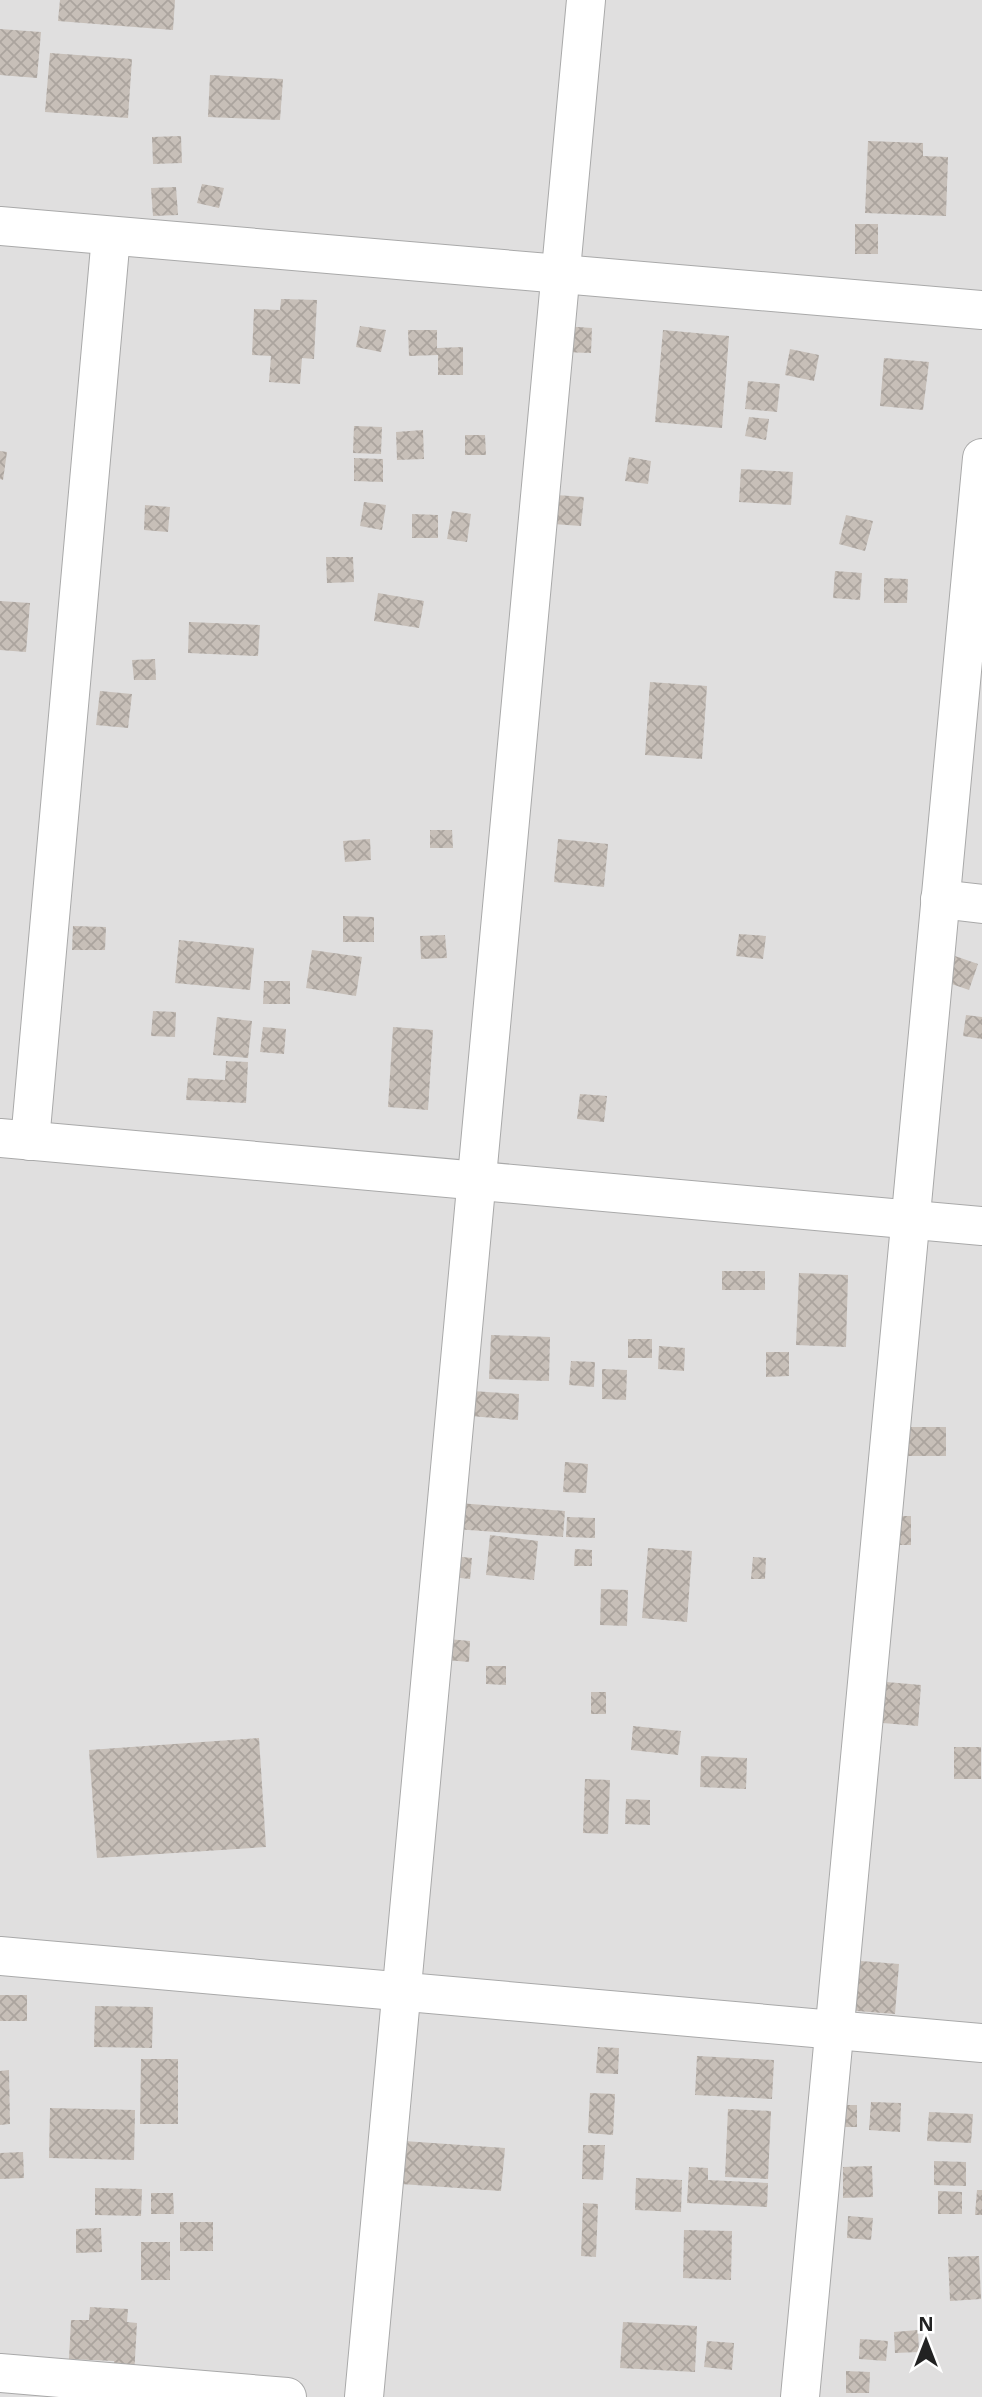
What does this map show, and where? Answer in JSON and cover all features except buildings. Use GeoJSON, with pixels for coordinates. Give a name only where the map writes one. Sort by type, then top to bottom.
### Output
{"type":"FeatureCollection","features":[{"type":"Feature","properties":{"kind":"street"},"geometry":{"type":"LineString","coordinates":[[364,2397],[586,0]]}},
{"type":"Feature","properties":{"kind":"street"},"geometry":{"type":"LineString","coordinates":[[0,226],[982,310]]}},
{"type":"Feature","properties":{"kind":"street"},"geometry":{"type":"LineString","coordinates":[[111,236],[15,1140],[982,1226]]}},
{"type":"Feature","properties":{"kind":"street"},"geometry":{"type":"LineString","coordinates":[[800,2397],[982,458]]}},
{"type":"Feature","properties":{"kind":"street"},"geometry":{"type":"LineString","coordinates":[[940,899],[982,904]]}},
{"type":"Feature","properties":{"kind":"street"},"geometry":{"type":"LineString","coordinates":[[0,1956],[982,2043]]}},
{"type":"Feature","properties":{"kind":"street"},"geometry":{"type":"LineString","coordinates":[[0,2373],[287,2397]]}},
{"type":"Feature","properties":{"kind":"shaded area"},"geometry":{"type":"Polygon","coordinates":[[[0,0],[982,0],[982,2397],[0,2397],[0,0]]]}}]}
